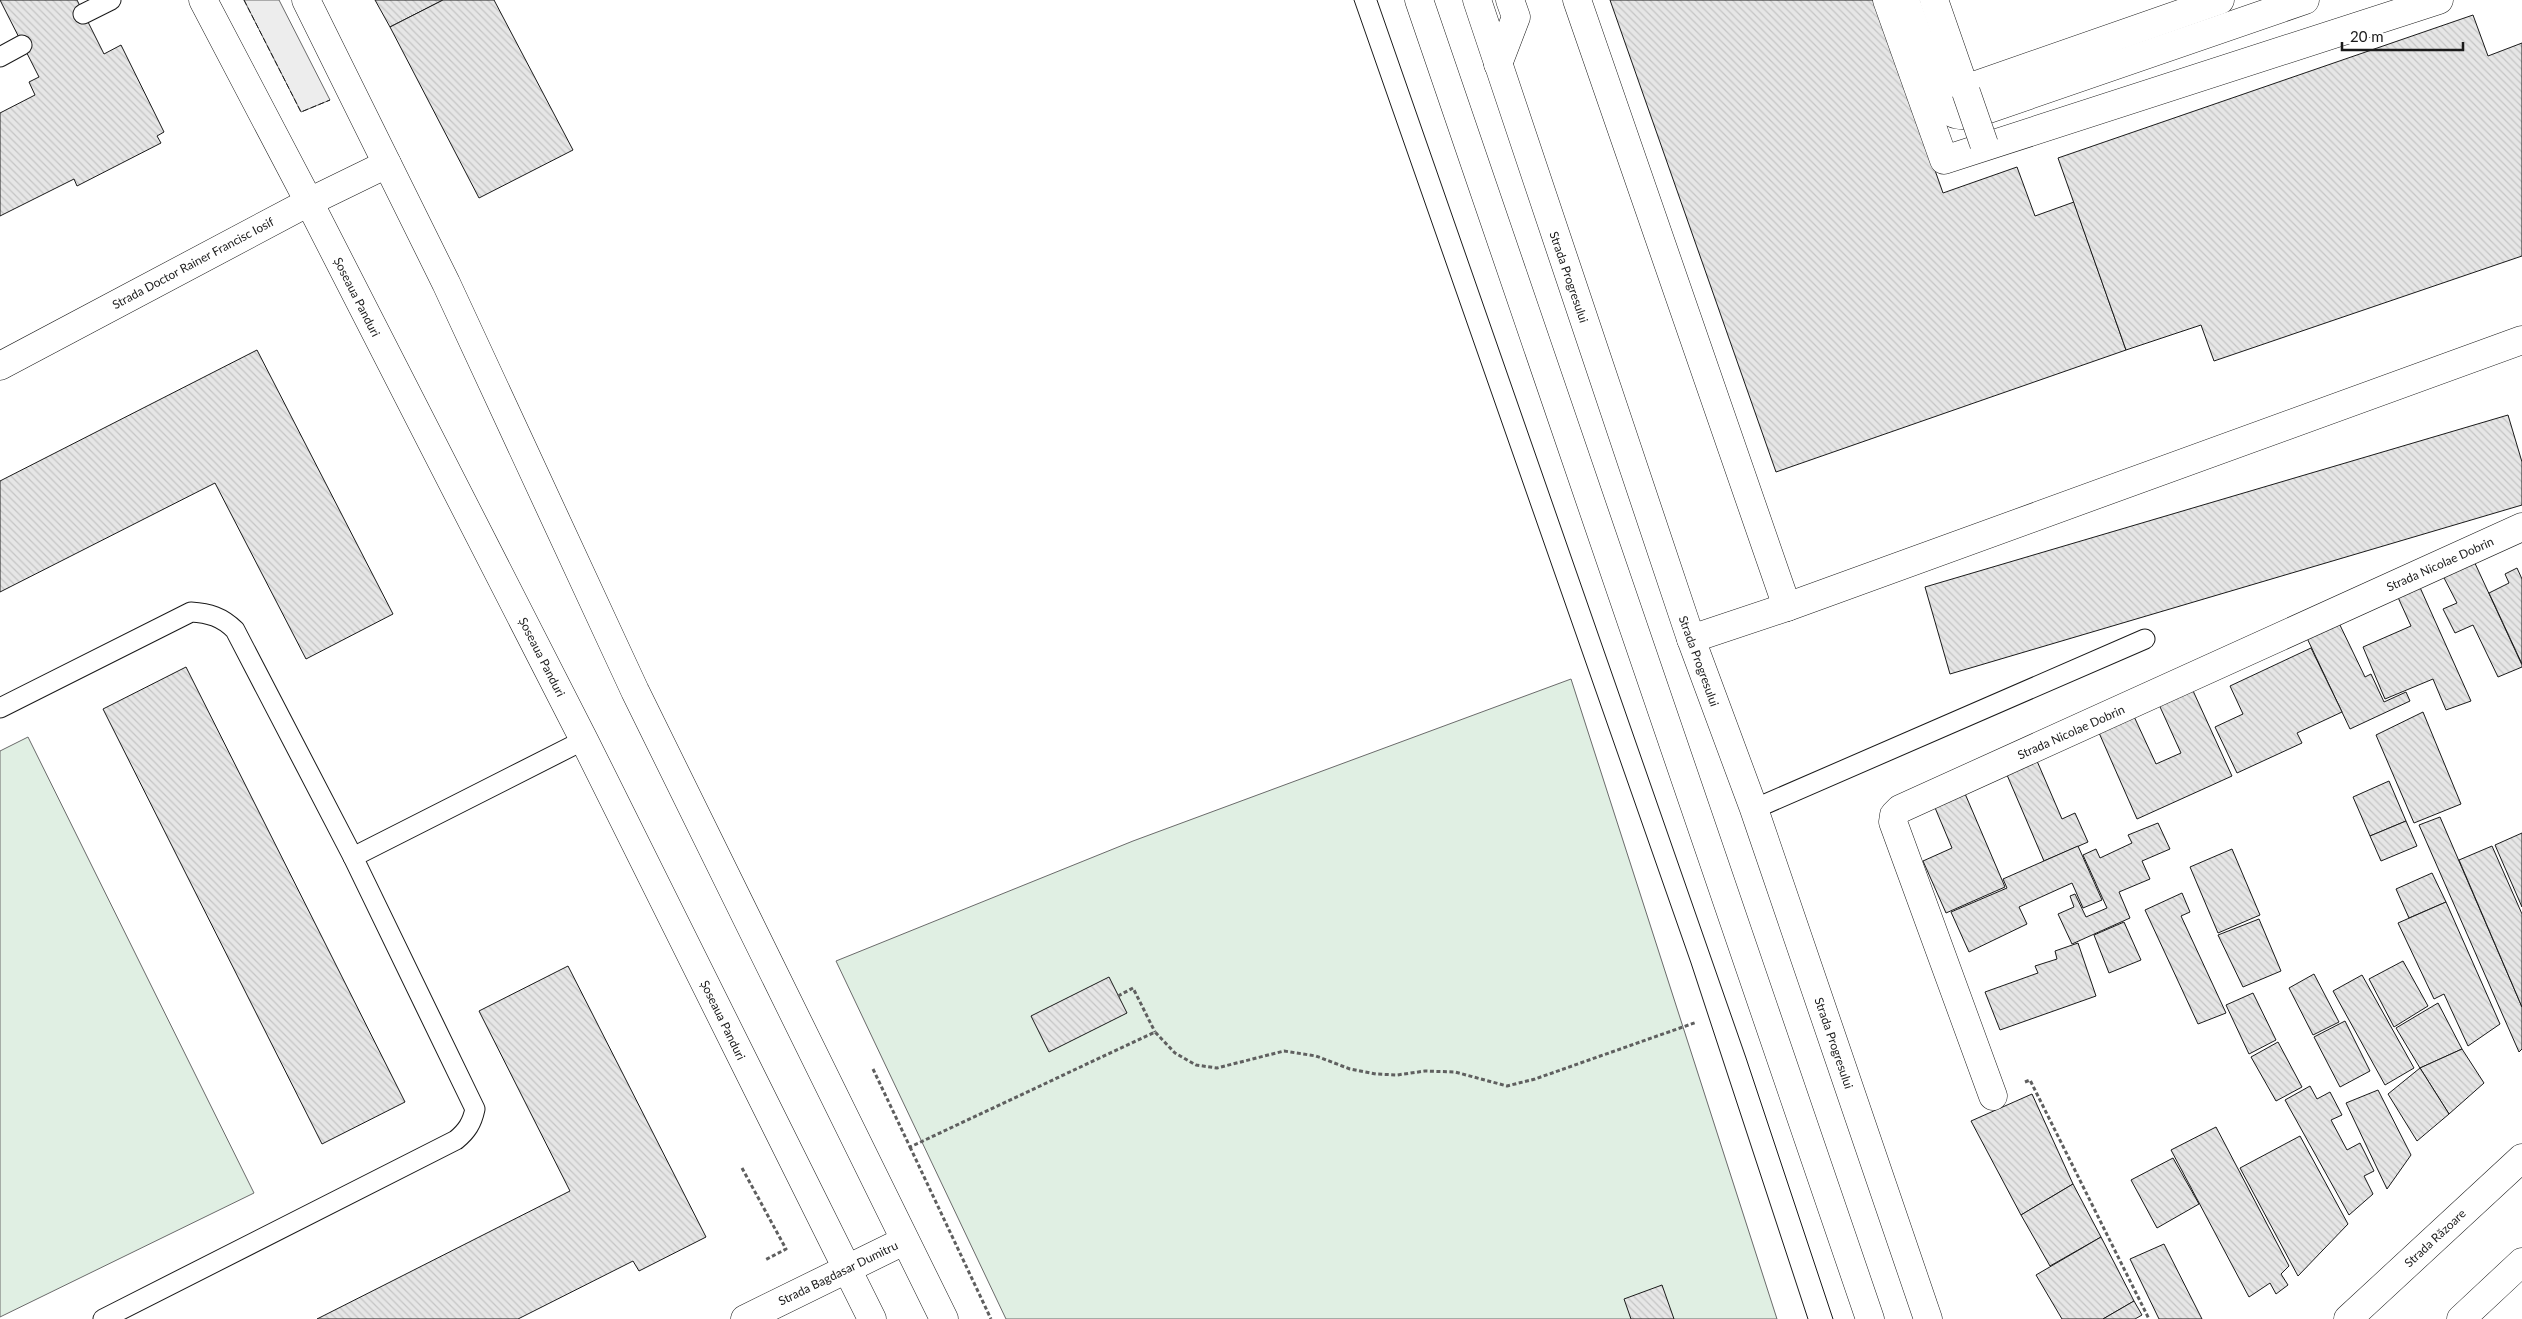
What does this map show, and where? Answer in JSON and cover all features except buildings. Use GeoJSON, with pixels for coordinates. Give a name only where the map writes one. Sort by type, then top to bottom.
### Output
{"type":"FeatureCollection","features":[{"type":"Feature","properties":{"kind":"main road","name":"Șoseaua Panduri"},"geometry":{"type":"LineString","coordinates":[[203,0],[309,202],[584,740],[872,1319]]}},
{"type":"Feature","properties":{"kind":"main road"},"geometry":{"type":"LineString","coordinates":[[306,0],[446,282],[635,691],[944,1319]]}},
{"type":"Feature","properties":{"kind":"main road"},"geometry":{"type":"LineString","coordinates":[[1419,0],[1870,1319]]}},
{"type":"Feature","properties":{"kind":"main road","name":"Strada Progresului"},"geometry":{"type":"LineString","coordinates":[[1477,0],[1691,639],[1754,809],[1928,1319]]}},
{"type":"Feature","properties":{"kind":"main road"},"geometry":{"type":"LineString","coordinates":[[1498,64],[1516,17],[1510,0]]}},
{"type":"Feature","properties":{"kind":"main road"},"geometry":{"type":"LineString","coordinates":[[1577,0],[1786,607]]}},
{"type":"Feature","properties":{"kind":"main road"},"geometry":{"type":"LineString","coordinates":[[1887,0],[1944,160],[2439,0]]}},
{"type":"Feature","properties":{"kind":"main road"},"geometry":{"type":"LineString","coordinates":[[1905,0],[1944,107],[1953,115],[1964,116],[1983,112],[2305,0]]}},
{"type":"Feature","properties":{"kind":"main road"},"geometry":{"type":"LineString","coordinates":[[1934,0],[1985,146]]}},
{"type":"Feature","properties":{"kind":"main road"},"geometry":{"type":"LineString","coordinates":[[1966,91],[2220,0]]}},
{"type":"Feature","properties":{"kind":"main road","name":"Strada Doctor Rainer Francisc Iosif"},"geometry":{"type":"LineString","coordinates":[[0,366],[309,202],[387,164]]}},
{"type":"Feature","properties":{"kind":"main road"},"geometry":{"type":"LineString","coordinates":[[1691,639],[1786,607],[2522,340]]}},
{"type":"Feature","properties":{"kind":"main road","name":"Strada Nicolae Dobrin"},"geometry":{"type":"LineString","coordinates":[[1993,1096],[1893,822],[1894,814],[1909,805],[2522,527]]}},
{"type":"Feature","properties":{"kind":"main road","name":"Strada Răzoare"},"geometry":{"type":"LineString","coordinates":[[2348,1319],[2522,1158]]}},
{"type":"Feature","properties":{"kind":"main road","name":"Strada Bagdasar Dumitru"},"geometry":{"type":"LineString","coordinates":[[745,1319],[904,1241]]}},
{"type":"Feature","properties":{"kind":"main road"},"geometry":{"type":"LineString","coordinates":[[2461,1319],[2522,1262]]}},
{"type":"Feature","properties":{"kind":"lane"},"geometry":{"type":"LineString","coordinates":[[84,14],[111,0]]}},
{"type":"Feature","properties":{"kind":"lane"},"geometry":{"type":"LineString","coordinates":[[0,57],[22,45]]}},
{"type":"Feature","properties":{"kind":"lane"},"geometry":{"type":"LineString","coordinates":[[0,708],[191,612],[205,613],[225,620],[235,630],[353,857],[475,1109],[472,1122],[466,1132],[456,1140],[103,1319]]}},
{"type":"Feature","properties":{"kind":"lane"},"geometry":{"type":"LineString","coordinates":[[1754,809],[2145,639]]}},
{"type":"Feature","properties":{"kind":"lane"},"geometry":{"type":"LineString","coordinates":[[353,857],[584,740]]}},
{"type":"Feature","properties":{"kind":"path"},"geometry":{"type":"LineString","coordinates":[[1118,996],[1133,988],[1154,1032],[1174,1053],[1196,1065],[1217,1068],[1284,1052],[1316,1056],[1350,1069],[1376,1074],[1397,1075],[1425,1071],[1454,1072],[1508,1086],[1534,1080],[1697,1022]]}},
{"type":"Feature","properties":{"kind":"path"},"geometry":{"type":"LineString","coordinates":[[910,1147],[1154,1032]]}},
{"type":"Feature","properties":{"kind":"path"},"geometry":{"type":"LineString","coordinates":[[873,1069],[991,1319]]}},
{"type":"Feature","properties":{"kind":"path"},"geometry":{"type":"LineString","coordinates":[[1993,1096],[2030,1080],[2149,1319]]}},
{"type":"Feature","properties":{"kind":"path"},"geometry":{"type":"LineString","coordinates":[[742,1168],[786,1249],[765,1260]]}},
{"type":"Feature","properties":{"kind":"green space"},"geometry":{"type":"Polygon","coordinates":[[[1571,679],[1777,1319],[1006,1319],[836,961],[1133,841],[1571,679]]]}},
{"type":"Feature","properties":{"kind":"green space"},"geometry":{"type":"Polygon","coordinates":[[[28,737],[254,1193],[0,1317],[0,751],[28,737]]]}},
{"type":"Feature","properties":{"kind":"shaded area"},"geometry":{"type":"Polygon","coordinates":[[[244,0],[279,0],[330,100],[301,112],[244,0]]]}},
{"type":"Feature","properties":{"kind":"tram line"},"geometry":{"type":"LineString","coordinates":[[1354,0],[1691,963],[1808,1319]]}},
{"type":"Feature","properties":{"kind":"tram line"},"geometry":{"type":"LineString","coordinates":[[1377,0],[1746,1058],[1833,1319]]}},
{"type":"Feature","properties":{"kind":"fence"},"geometry":{"type":"LineString","coordinates":[[244,0],[301,112],[330,100]]}}]}
